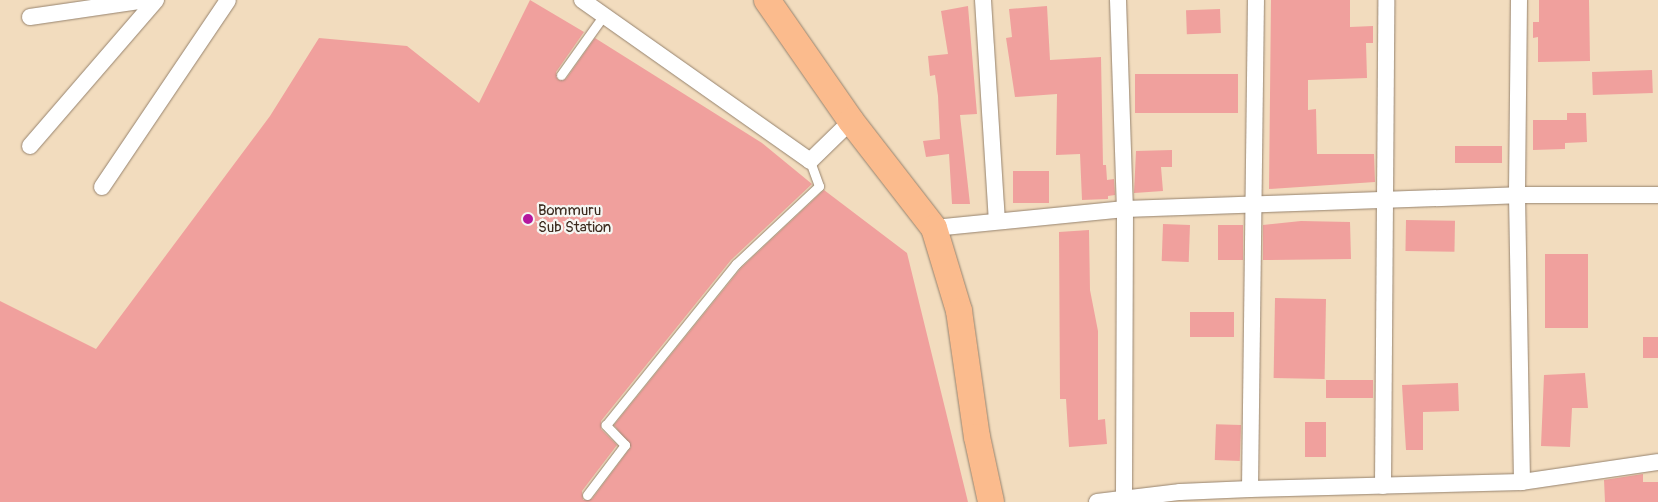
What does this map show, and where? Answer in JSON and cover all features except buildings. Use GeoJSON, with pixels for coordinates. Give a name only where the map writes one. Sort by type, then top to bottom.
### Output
{"type":"FeatureCollection","features":[{"type":"Feature","properties":{"kind":"main road"},"geometry":{"type":"LineString","coordinates":[[767,0],[851,121],[934,228],[959,311],[977,437],[992,502]]}},
{"type":"Feature","properties":{"kind":"street"},"geometry":{"type":"LineString","coordinates":[[30,17],[146,0]]}},
{"type":"Feature","properties":{"kind":"street"},"geometry":{"type":"LineString","coordinates":[[30,146],[156,0]]}},
{"type":"Feature","properties":{"kind":"street"},"geometry":{"type":"LineString","coordinates":[[102,187],[228,0]]}},
{"type":"Feature","properties":{"kind":"street"},"geometry":{"type":"LineString","coordinates":[[582,0],[810,161],[851,121]]}},
{"type":"Feature","properties":{"kind":"street"},"geometry":{"type":"LineString","coordinates":[[983,0],[997,221]]}},
{"type":"Feature","properties":{"kind":"street"},"geometry":{"type":"LineString","coordinates":[[1118,0],[1125,209],[1124,497]]}},
{"type":"Feature","properties":{"kind":"street"},"geometry":{"type":"LineString","coordinates":[[1250,489],[1256,0]]}},
{"type":"Feature","properties":{"kind":"street"},"geometry":{"type":"LineString","coordinates":[[1383,486],[1382,200],[1386,0]]}},
{"type":"Feature","properties":{"kind":"street"},"geometry":{"type":"LineString","coordinates":[[1519,0],[1517,195],[1522,482]]}},
{"type":"Feature","properties":{"kind":"street"},"geometry":{"type":"LineString","coordinates":[[934,228],[1125,209],[1517,195],[1658,195]]}},
{"type":"Feature","properties":{"kind":"street"},"geometry":{"type":"LineString","coordinates":[[1097,502],[1124,497],[1180,497],[1250,489],[1288,495],[1383,486],[1522,482],[1658,462]]}},
{"type":"Feature","properties":{"kind":"lane"},"geometry":{"type":"LineString","coordinates":[[561,75],[604,16]]}},
{"type":"Feature","properties":{"kind":"lane"},"geometry":{"type":"LineString","coordinates":[[587,495],[625,445],[606,425],[736,264],[819,186],[810,161]]}},
{"type":"Feature","properties":{"kind":"place","name":"Bommuru Sub Station"},"geometry":{"type":"Point","coordinates":[528,219]}}]}
